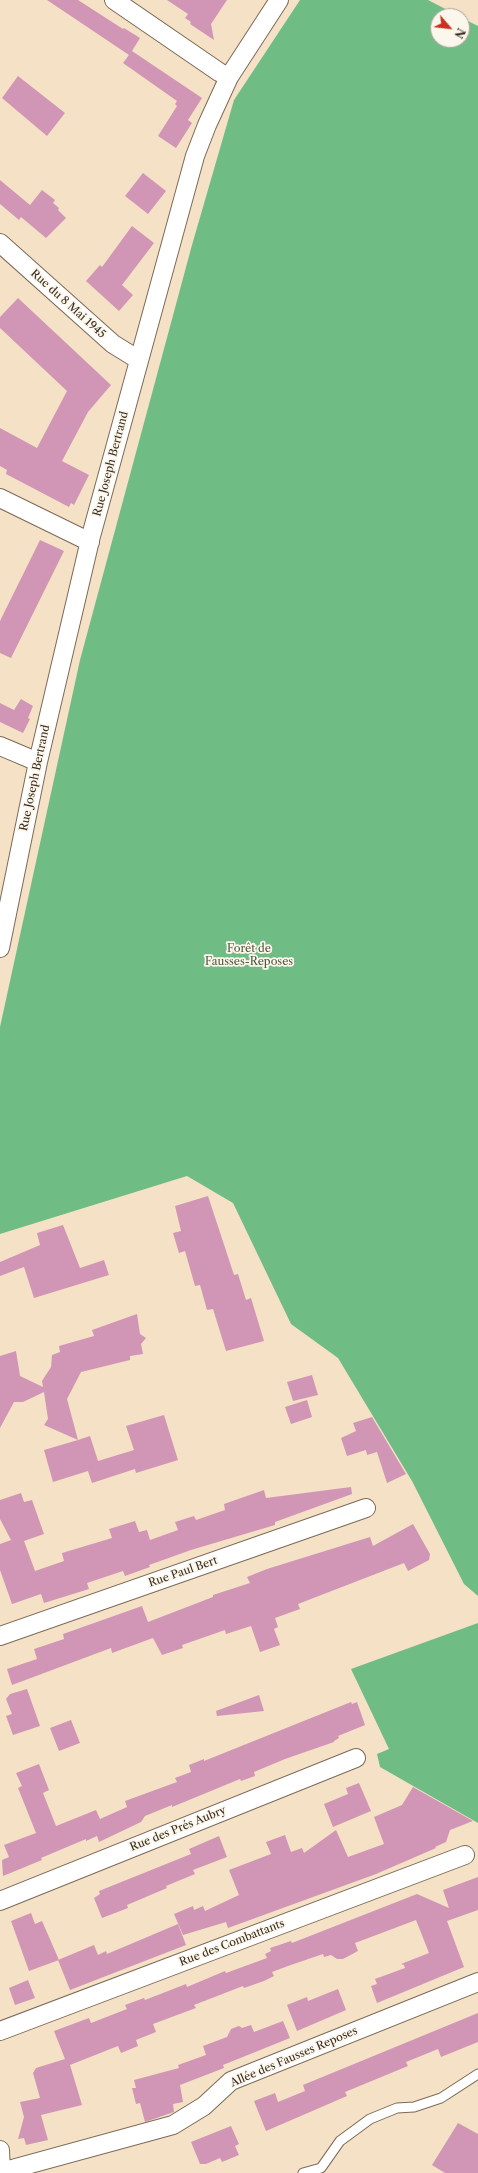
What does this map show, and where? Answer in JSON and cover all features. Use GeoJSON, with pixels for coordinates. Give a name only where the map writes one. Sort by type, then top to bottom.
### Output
{"type":"FeatureCollection","features":[{"type":"Feature","properties":{"kind":"street"},"geometry":{"type":"LineString","coordinates":[[114,0],[229,77]]}},
{"type":"Feature","properties":{"kind":"street","name":"Rue Joseph Bertrand"},"geometry":{"type":"LineString","coordinates":[[0,948],[38,762],[90,542],[198,148],[229,77],[279,0]]}},
{"type":"Feature","properties":{"kind":"street","name":"Rue du 8 Mai 1945"},"geometry":{"type":"LineString","coordinates":[[0,243],[113,344],[139,360]]}},
{"type":"Feature","properties":{"kind":"street"},"geometry":{"type":"LineString","coordinates":[[0,498],[90,542]]}},
{"type":"Feature","properties":{"kind":"street"},"geometry":{"type":"LineString","coordinates":[[0,746],[38,762]]}},
{"type":"Feature","properties":{"kind":"street","name":"Rue Paul Bert"},"geometry":{"type":"LineString","coordinates":[[0,1636],[366,1508]]}},
{"type":"Feature","properties":{"kind":"street","name":"Rue des Prés Aubry"},"geometry":{"type":"LineString","coordinates":[[0,1901],[356,1758]]}},
{"type":"Feature","properties":{"kind":"street","name":"Rue des Combattants"},"geometry":{"type":"LineString","coordinates":[[0,2031],[465,1855]]}},
{"type":"Feature","properties":{"kind":"street","name":"Allée des Fausses Reposes"},"geometry":{"type":"LineString","coordinates":[[1,2172],[173,2125],[204,2106],[231,2082],[478,1982]]}},
{"type":"Feature","properties":{"kind":"street"},"geometry":{"type":"LineString","coordinates":[[0,2150],[1,2172]]}},
{"type":"Feature","properties":{"kind":"lane"},"geometry":{"type":"LineString","coordinates":[[303,2173],[321,2168],[340,2141],[370,2119],[397,2108],[414,2107],[441,2098],[478,2074]]}},
{"type":"Feature","properties":{"kind":"green space","name":"Forêt de Fausses-Reposes"},"geometry":{"type":"Polygon","coordinates":[[[300,0],[428,0],[444,8],[430,8],[430,48],[470,48],[470,22],[478,26],[478,1596],[464,1584],[412,1481],[338,1358],[291,1324],[233,1203],[187,1176],[0,1234],[0,1027],[80,660],[192,245],[234,100],[300,0]]]}},
{"type":"Feature","properties":{"kind":"green space"},"geometry":{"type":"Polygon","coordinates":[[[478,1623],[478,1823],[380,1767],[377,1754],[389,1749],[351,1669],[478,1623]]]}},
{"type":"Feature","properties":{"kind":"building"},"geometry":{"type":"Polygon","coordinates":[[[47,0],[78,0],[123,29],[124,28],[140,38],[132,51],[202,98],[188,120],[192,123],[176,148],[158,136],[177,106],[175,104],[177,101],[123,63],[129,55],[47,0]]]}},
{"type":"Feature","properties":{"kind":"building"},"geometry":{"type":"Polygon","coordinates":[[[167,0],[227,0],[211,24],[214,40],[190,24],[191,22],[185,18],[188,14],[167,0]]]}},
{"type":"Feature","properties":{"kind":"building"},"geometry":{"type":"Polygon","coordinates":[[[18,76],[65,113],[47,136],[2,98],[18,76]]]}},
{"type":"Feature","properties":{"kind":"building"},"geometry":{"type":"Polygon","coordinates":[[[143,173],[166,191],[148,214],[125,196],[143,173]]]}},
{"type":"Feature","properties":{"kind":"building"},"geometry":{"type":"Polygon","coordinates":[[[0,180],[30,205],[42,190],[55,200],[53,203],[59,208],[58,210],[66,218],[46,238],[21,217],[19,220],[0,204],[0,180]]]}},
{"type":"Feature","properties":{"kind":"building"},"geometry":{"type":"Polygon","coordinates":[[[132,226],[154,243],[122,285],[133,295],[119,311],[86,281],[100,265],[102,267],[132,226]]]}},
{"type":"Feature","properties":{"kind":"building"},"geometry":{"type":"Polygon","coordinates":[[[18,298],[111,385],[88,412],[62,461],[89,475],[74,505],[71,503],[69,507],[6,474],[7,470],[0,466],[0,428],[37,448],[67,391],[0,328],[0,317],[18,298]]]}},
{"type":"Feature","properties":{"kind":"building"},"geometry":{"type":"Polygon","coordinates":[[[40,540],[64,551],[11,658],[0,653],[0,621],[40,540]]]}},
{"type":"Feature","properties":{"kind":"building"},"geometry":{"type":"Polygon","coordinates":[[[21,699],[33,706],[28,718],[30,719],[23,733],[0,722],[0,703],[14,710],[21,699]]]}},
{"type":"Feature","properties":{"kind":"building"},"geometry":{"type":"Polygon","coordinates":[[[208,1196],[234,1275],[238,1274],[246,1300],[251,1298],[264,1341],[226,1351],[213,1309],[207,1310],[200,1285],[195,1286],[185,1251],[179,1253],[173,1233],[181,1231],[175,1206],[208,1196]]]}},
{"type":"Feature","properties":{"kind":"building"},"geometry":{"type":"Polygon","coordinates":[[[63,1225],[80,1268],[104,1260],[109,1275],[34,1298],[24,1267],[0,1276],[0,1262],[40,1245],[37,1233],[63,1225]]]}},
{"type":"Feature","properties":{"kind":"building"},"geometry":{"type":"Polygon","coordinates":[[[137,1314],[140,1334],[146,1338],[141,1344],[143,1354],[130,1356],[130,1360],[81,1372],[67,1399],[78,1440],[44,1425],[48,1419],[44,1392],[23,1402],[14,1402],[0,1428],[0,1356],[16,1351],[20,1376],[43,1387],[42,1381],[51,1367],[52,1355],[60,1352],[59,1346],[94,1336],[92,1330],[137,1314]]]}},
{"type":"Feature","properties":{"kind":"building"},"geometry":{"type":"Polygon","coordinates":[[[312,1375],[318,1395],[293,1401],[287,1382],[312,1375]]]}},
{"type":"Feature","properties":{"kind":"building"},"geometry":{"type":"Polygon","coordinates":[[[307,1400],[312,1417],[291,1424],[285,1407],[307,1400]]]}},
{"type":"Feature","properties":{"kind":"building"},"geometry":{"type":"Polygon","coordinates":[[[164,1415],[178,1460],[136,1473],[135,1469],[92,1483],[88,1471],[53,1482],[44,1450],[90,1436],[98,1461],[134,1450],[126,1426],[164,1415]]]}},
{"type":"Feature","properties":{"kind":"building"},"geometry":{"type":"Polygon","coordinates":[[[372,1417],[406,1474],[387,1483],[377,1452],[367,1455],[366,1450],[347,1456],[341,1438],[356,1431],[353,1423],[372,1417]]]}},
{"type":"Feature","properties":{"kind":"building"},"geometry":{"type":"Polygon","coordinates":[[[351,1487],[352,1494],[275,1522],[275,1525],[191,1550],[149,1565],[150,1567],[125,1576],[123,1571],[87,1583],[89,1589],[44,1603],[41,1594],[12,1604],[0,1570],[0,1544],[11,1540],[0,1519],[0,1500],[21,1493],[24,1502],[32,1500],[44,1534],[24,1541],[35,1571],[64,1561],[62,1553],[112,1538],[109,1529],[135,1521],[139,1532],[147,1530],[150,1540],[178,1530],[175,1522],[194,1516],[196,1520],[225,1510],[224,1504],[264,1490],[266,1498],[351,1487]]]}},
{"type":"Feature","properties":{"kind":"building"},"geometry":{"type":"Polygon","coordinates":[[[413,1524],[430,1554],[429,1560],[408,1571],[404,1563],[298,1604],[300,1609],[275,1618],[278,1627],[274,1629],[280,1645],[260,1652],[251,1626],[226,1634],[225,1630],[182,1645],[183,1648],[162,1655],[153,1638],[112,1653],[111,1648],[12,1685],[7,1669],[37,1659],[34,1649],[64,1639],[63,1634],[142,1606],[148,1622],[213,1597],[213,1595],[250,1583],[247,1577],[267,1569],[370,1537],[373,1546],[413,1524]]]}},
{"type":"Feature","properties":{"kind":"building"},"geometry":{"type":"Polygon","coordinates":[[[27,1689],[40,1726],[13,1735],[6,1716],[12,1714],[6,1699],[10,1694],[27,1689]]]}},
{"type":"Feature","properties":{"kind":"building"},"geometry":{"type":"Polygon","coordinates":[[[259,1695],[264,1711],[217,1716],[216,1711],[259,1695]]]}},
{"type":"Feature","properties":{"kind":"building"},"geometry":{"type":"Polygon","coordinates":[[[351,1702],[352,1704],[357,1702],[365,1725],[338,1736],[339,1738],[334,1742],[285,1759],[254,1772],[255,1776],[241,1781],[240,1779],[172,1807],[172,1805],[145,1816],[141,1822],[99,1842],[97,1836],[86,1841],[86,1839],[41,1858],[42,1860],[3,1876],[2,1860],[9,1857],[4,1845],[36,1833],[18,1788],[22,1786],[16,1773],[39,1764],[49,1790],[43,1793],[56,1826],[96,1810],[100,1819],[127,1807],[125,1801],[177,1782],[175,1778],[191,1772],[189,1765],[204,1759],[204,1761],[351,1702]]]}},
{"type":"Feature","properties":{"kind":"building"},"geometry":{"type":"Polygon","coordinates":[[[71,1720],[80,1743],[59,1751],[50,1728],[71,1720]]]}},
{"type":"Feature","properties":{"kind":"building"},"geometry":{"type":"Polygon","coordinates":[[[359,1783],[371,1811],[333,1827],[324,1804],[348,1794],[346,1788],[359,1783]]]}},
{"type":"Feature","properties":{"kind":"building"},"geometry":{"type":"Polygon","coordinates":[[[413,1787],[473,1821],[450,1830],[446,1842],[435,1847],[436,1848],[376,1874],[228,1928],[226,1922],[183,1935],[174,1914],[193,1906],[194,1910],[203,1906],[205,1911],[239,1895],[229,1870],[271,1854],[266,1842],[285,1835],[291,1852],[302,1848],[304,1853],[336,1830],[348,1857],[384,1844],[374,1817],[402,1805],[413,1787]]]}},
{"type":"Feature","properties":{"kind":"building"},"geometry":{"type":"Polygon","coordinates":[[[219,1836],[227,1857],[193,1870],[195,1874],[127,1905],[128,1908],[102,1918],[94,1898],[100,1894],[99,1891],[191,1854],[189,1849],[219,1836]]]}},
{"type":"Feature","properties":{"kind":"building"},"geometry":{"type":"Polygon","coordinates":[[[478,1877],[478,1910],[447,1921],[464,1967],[377,2003],[371,1986],[377,1984],[375,1979],[405,1968],[404,1965],[401,1964],[429,1953],[416,1920],[355,1943],[358,1951],[343,1959],[337,1959],[331,1955],[324,1957],[323,1954],[272,1972],[274,1976],[264,1981],[244,1988],[243,1986],[194,2005],[196,2008],[153,2024],[156,2032],[136,2040],[138,2046],[121,2053],[118,2046],[70,2065],[82,2105],[41,2115],[48,2140],[26,2145],[24,2138],[18,2139],[24,2117],[20,2102],[40,2098],[33,2073],[36,2068],[65,2059],[54,2031],[89,2018],[91,2023],[127,2009],[125,2005],[144,1998],[145,2000],[186,1984],[187,1987],[225,1971],[226,1973],[267,1958],[265,1954],[271,1951],[270,1948],[291,1941],[292,1943],[417,1894],[449,1908],[443,1890],[478,1877]]]}},
{"type":"Feature","properties":{"kind":"building"},"geometry":{"type":"Polygon","coordinates":[[[31,1913],[35,1924],[42,1921],[59,1960],[29,1971],[11,1921],[31,1913]]]}},
{"type":"Feature","properties":{"kind":"building"},"geometry":{"type":"Polygon","coordinates":[[[178,1924],[186,1945],[70,1990],[58,1960],[94,1945],[98,1955],[106,1951],[107,1954],[178,1924]]]}},
{"type":"Feature","properties":{"kind":"building"},"geometry":{"type":"Polygon","coordinates":[[[28,1980],[35,1998],[15,2005],[9,1988],[28,1980]]]}},
{"type":"Feature","properties":{"kind":"building"},"geometry":{"type":"Polygon","coordinates":[[[338,1989],[346,2010],[297,2031],[287,2005],[307,1997],[308,2001],[338,1989]]]}},
{"type":"Feature","properties":{"kind":"building"},"geometry":{"type":"Polygon","coordinates":[[[478,2013],[478,2042],[441,2057],[438,2049],[406,2062],[408,2066],[345,2092],[347,2096],[266,2131],[254,2101],[275,2093],[278,2102],[305,2091],[303,2085],[478,2013]]]}},
{"type":"Feature","properties":{"kind":"building"},"geometry":{"type":"Polygon","coordinates":[[[283,2021],[290,2038],[223,2065],[224,2068],[180,2085],[183,2102],[173,2104],[174,2112],[145,2122],[140,2103],[136,2104],[132,2088],[136,2088],[134,2080],[179,2068],[178,2065],[206,2055],[203,2046],[227,2037],[231,2029],[239,2026],[242,2028],[251,2025],[254,2032],[283,2021]]]}},
{"type":"Feature","properties":{"kind":"building"},"geometry":{"type":"Polygon","coordinates":[[[458,2123],[478,2134],[478,2173],[445,2173],[432,2165],[458,2123]]]}},
{"type":"Feature","properties":{"kind":"building"},"geometry":{"type":"Polygon","coordinates":[[[231,2126],[239,2144],[235,2146],[239,2155],[222,2162],[220,2158],[206,2164],[200,2164],[191,2142],[231,2126]]]}}]}
